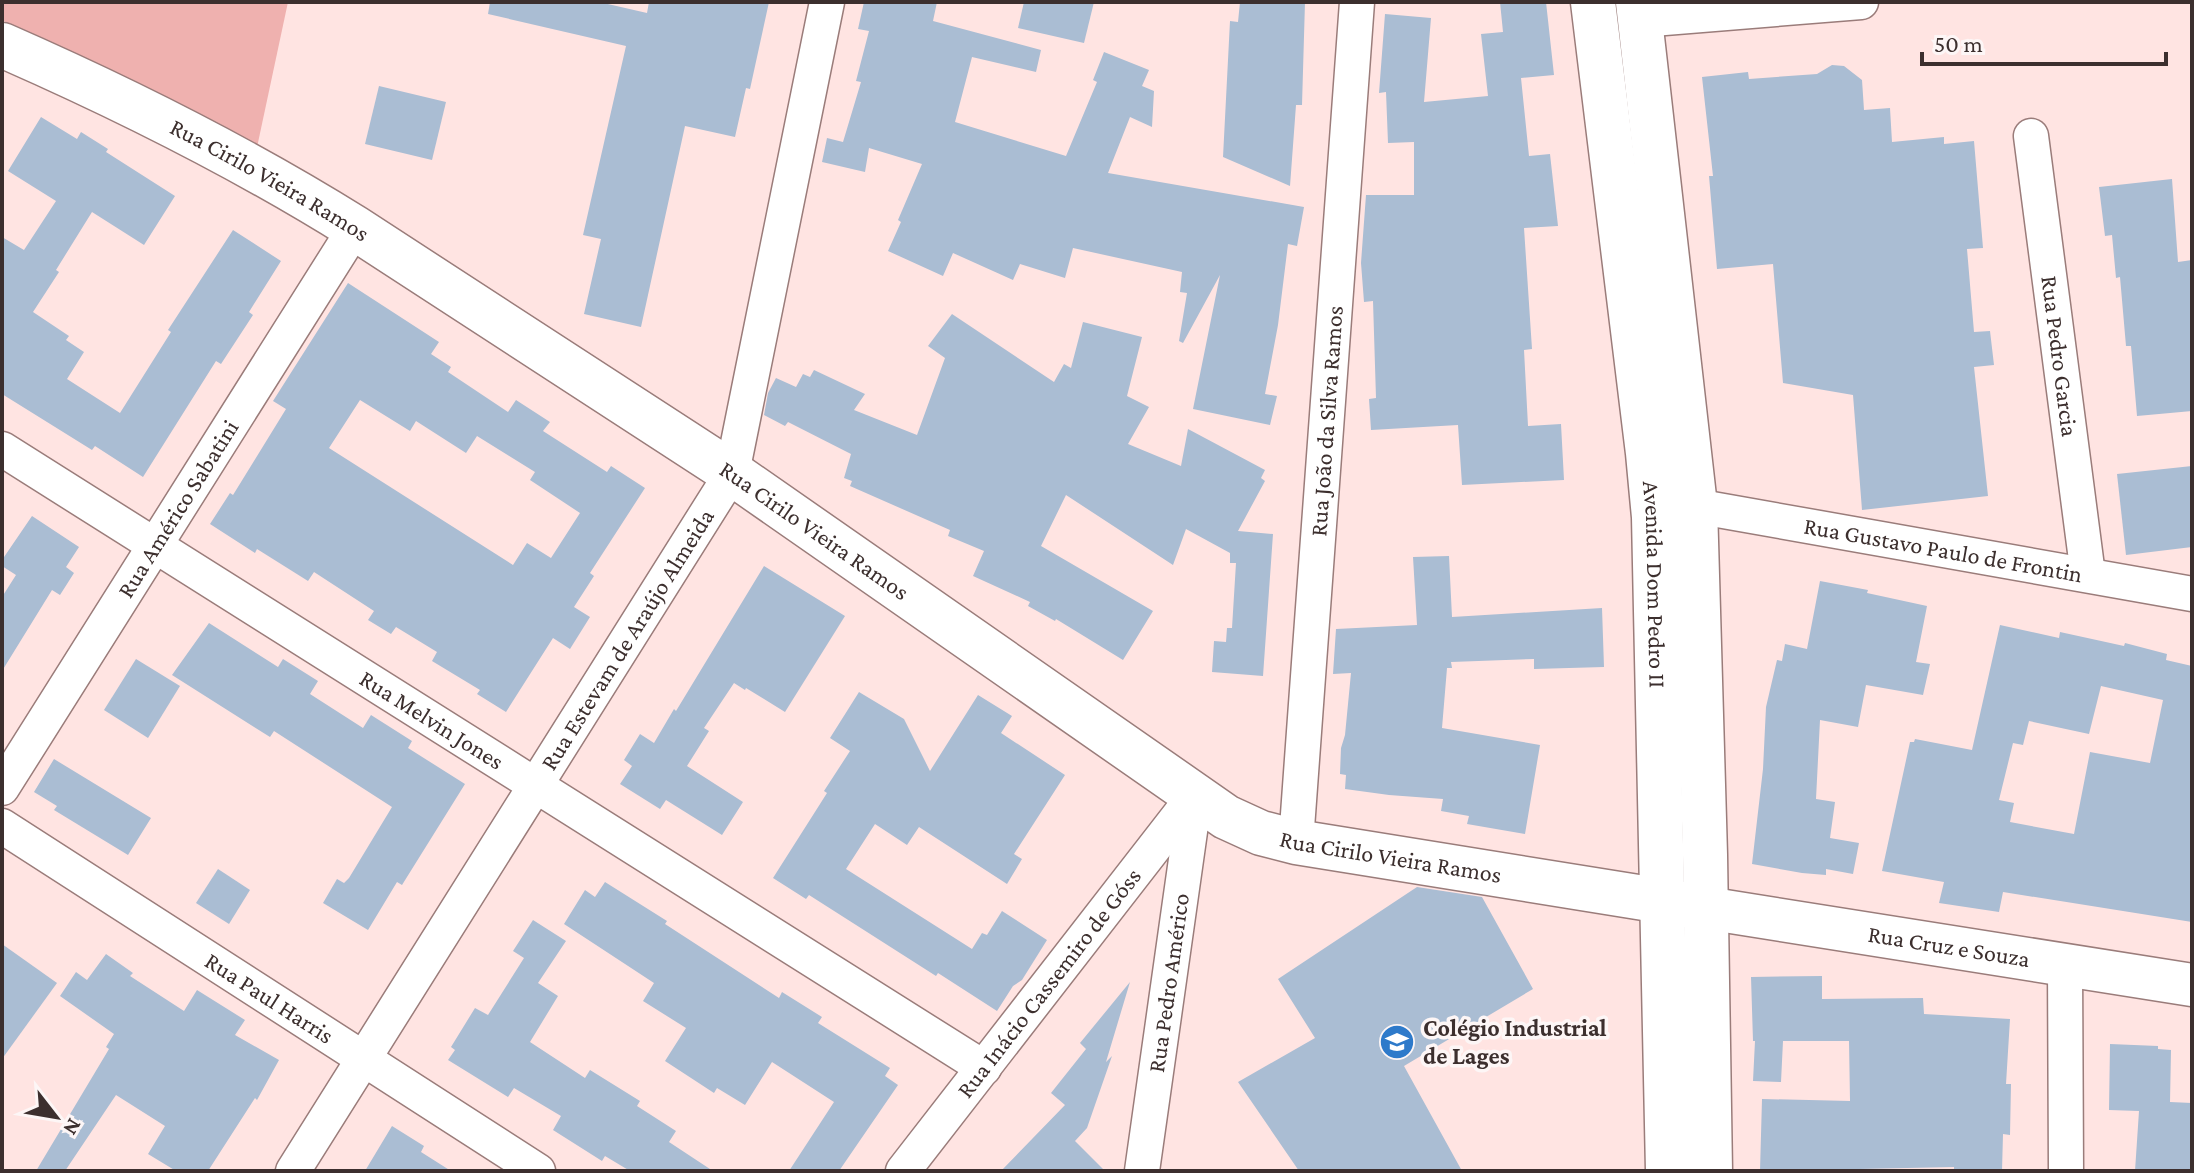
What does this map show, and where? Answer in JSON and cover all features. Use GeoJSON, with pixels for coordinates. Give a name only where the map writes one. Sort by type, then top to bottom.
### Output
{"type":"FeatureCollection","features":[{"type":"Feature","properties":{"kind":"main road","name":"Avenida Dom Pedro II"},"geometry":{"type":"LineString","coordinates":[[1593,2],[1654,517],[1668,1171]]}},
{"type":"Feature","properties":{"kind":"main road","name":"Avenida Dom Pedro II"},"geometry":{"type":"LineString","coordinates":[[1639,11],[1695,506],[1710,1171]]}},
{"type":"Feature","properties":{"kind":"main road","name":"Rua Cirilo Vieira Ramos"},"geometry":{"type":"LineString","coordinates":[[2,45],[169,124],[303,196],[355,228],[732,473],[1226,817],[1261,833],[1296,842],[1706,908]]}},
{"type":"Feature","properties":{"kind":"street","name":"Rua Estevam de Araújo Almeida"},"geometry":{"type":"LineString","coordinates":[[293,1171],[732,473],[827,2]]}},
{"type":"Feature","properties":{"kind":"street","name":"Rua João da Silva Ramos"},"geometry":{"type":"LineString","coordinates":[[1296,842],[1357,2]]}},
{"type":"Feature","properties":{"kind":"street"},"geometry":{"type":"LineString","coordinates":[[1639,11],[1861,2]]}},
{"type":"Feature","properties":{"kind":"street","name":"Rua Pedro Garcia"},"geometry":{"type":"LineString","coordinates":[[2031,136],[2088,575]]}},
{"type":"Feature","properties":{"kind":"street","name":"Rua Américo Sabatini"},"geometry":{"type":"LineString","coordinates":[[2,788],[355,228]]}},
{"type":"Feature","properties":{"kind":"street","name":"Rua Melvin Jones"},"geometry":{"type":"LineString","coordinates":[[2,449],[984,1068]]}},
{"type":"Feature","properties":{"kind":"street","name":"Rua Gustavo Paulo de Frontin"},"geometry":{"type":"LineString","coordinates":[[1695,506],[2192,594]]}},
{"type":"Feature","properties":{"kind":"street","name":"Rua Inácio Cassemiro de Góss"},"geometry":{"type":"LineString","coordinates":[[903,1171],[1195,795]]}},
{"type":"Feature","properties":{"kind":"street","name":"Rua Pedro Américo"},"geometry":{"type":"LineString","coordinates":[[1142,1171],[1195,795]]}},
{"type":"Feature","properties":{"kind":"street","name":"Rua Paul Harris"},"geometry":{"type":"LineString","coordinates":[[2,826],[538,1171]]}},
{"type":"Feature","properties":{"kind":"street","name":"Rua Cruz e Souza"},"geometry":{"type":"LineString","coordinates":[[1706,908],[2192,985]]}},
{"type":"Feature","properties":{"kind":"street"},"geometry":{"type":"LineString","coordinates":[[2065,964],[2066,1171]]}},
{"type":"Feature","properties":{"kind":"shaded area"},"geometry":{"type":"Polygon","coordinates":[[[4,2],[288,2],[256,152],[2,20],[4,2]]]}},
{"type":"Feature","properties":{"kind":"building"},"geometry":{"type":"Polygon","coordinates":[[[490,2],[599,2],[647,13],[649,2],[769,2],[750,89],[746,88],[735,137],[685,126],[641,327],[584,314],[601,239],[583,235],[626,46],[488,14],[490,2]]]}},
{"type":"Feature","properties":{"kind":"building"},"geometry":{"type":"Polygon","coordinates":[[[864,2],[937,2],[933,21],[1041,50],[1036,72],[972,57],[955,122],[1066,156],[1097,82],[1093,80],[1104,52],[1149,70],[1142,86],[1154,91],[1152,127],[1130,117],[1108,173],[1304,207],[1297,246],[1288,244],[1265,394],[1277,396],[1270,425],[1193,409],[1220,275],[1183,343],[1179,341],[1187,293],[1180,292],[1182,272],[1073,248],[1065,278],[1020,264],[1013,280],[953,253],[943,276],[888,251],[922,164],[869,148],[865,172],[822,162],[827,138],[843,142],[861,82],[856,81],[869,31],[858,29],[864,2]]]}},
{"type":"Feature","properties":{"kind":"building"},"geometry":{"type":"Polygon","coordinates":[[[1024,2],[1094,2],[1084,43],[1018,28],[1024,2]]]}},
{"type":"Feature","properties":{"kind":"building"},"geometry":{"type":"Polygon","coordinates":[[[1240,2],[1305,2],[1302,105],[1296,105],[1290,186],[1223,157],[1230,21],[1238,22],[1240,2]]]}},
{"type":"Feature","properties":{"kind":"building"},"geometry":{"type":"Polygon","coordinates":[[[1500,2],[1546,2],[1554,75],[1521,78],[1529,156],[1550,154],[1558,226],[1524,228],[1532,349],[1524,350],[1528,426],[1561,424],[1564,480],[1462,485],[1458,425],[1371,430],[1369,399],[1376,398],[1373,301],[1364,302],[1361,263],[1366,195],[1414,195],[1414,142],[1388,143],[1386,92],[1379,93],[1385,14],[1431,18],[1424,102],[1488,96],[1481,34],[1503,32],[1500,2]]]}},
{"type":"Feature","properties":{"kind":"building"},"geometry":{"type":"Polygon","coordinates":[[[1832,65],[1844,66],[1862,80],[1864,110],[1890,108],[1892,142],[1944,137],[1944,144],[1974,141],[1983,248],[1967,249],[1974,332],[1990,331],[1994,365],[1974,367],[1988,496],[1862,510],[1853,395],[1783,383],[1773,264],[1717,269],[1709,176],[1713,176],[1702,77],[1748,72],[1749,79],[1817,74],[1832,65]]]}},
{"type":"Feature","properties":{"kind":"building"},"geometry":{"type":"Polygon","coordinates":[[[379,86],[446,102],[432,160],[365,144],[379,86]]]}},
{"type":"Feature","properties":{"kind":"building"},"geometry":{"type":"Polygon","coordinates":[[[41,117],[77,139],[81,132],[108,149],[106,152],[175,196],[144,245],[92,212],[33,312],[69,336],[66,340],[84,352],[67,379],[120,413],[171,332],[168,330],[233,230],[281,261],[249,312],[253,315],[221,364],[216,361],[143,477],[95,446],[92,450],[2,394],[2,237],[24,250],[56,201],[8,171],[41,117]]]}},
{"type":"Feature","properties":{"kind":"building"},"geometry":{"type":"Polygon","coordinates":[[[2172,179],[2178,262],[2192,260],[2192,411],[2137,416],[2131,346],[2126,346],[2120,277],[2116,278],[2112,235],[2105,236],[2099,187],[2172,179]]]}},
{"type":"Feature","properties":{"kind":"building"},"geometry":{"type":"Polygon","coordinates":[[[348,283],[439,342],[431,354],[451,367],[448,372],[508,412],[516,400],[550,422],[543,431],[607,472],[611,466],[645,488],[590,573],[594,576],[574,607],[590,617],[570,649],[553,638],[506,712],[477,694],[480,690],[432,661],[437,652],[396,627],[391,634],[368,620],[374,611],[314,572],[308,581],[257,549],[255,553],[210,524],[230,493],[233,495],[286,409],[273,401],[348,283]],[[360,400],[329,448],[513,565],[527,543],[551,558],[580,513],[530,480],[535,472],[477,436],[466,453],[416,421],[410,431],[360,400]]]}},
{"type":"Feature","properties":{"kind":"building"},"geometry":{"type":"Polygon","coordinates":[[[952,314],[1054,382],[1064,364],[1071,368],[1083,322],[1142,337],[1127,396],[1149,407],[1128,444],[1181,466],[1188,429],[1265,470],[1261,478],[1265,481],[1238,531],[1273,534],[1263,676],[1212,672],[1214,641],[1226,642],[1227,628],[1232,628],[1236,563],[1230,563],[1230,553],[1186,529],[1173,565],[1066,495],[1041,546],[1153,611],[1123,660],[1056,619],[1028,606],[1030,602],[973,576],[984,551],[948,536],[950,530],[850,486],[852,481],[844,478],[851,454],[788,422],[785,426],[764,415],[768,393],[776,378],[796,387],[803,374],[810,377],[814,370],[865,394],[854,410],[917,435],[945,358],[928,346],[952,314]]]}},
{"type":"Feature","properties":{"kind":"building"},"geometry":{"type":"Polygon","coordinates":[[[2192,466],[2192,547],[2126,555],[2117,474],[2192,466]]]}},
{"type":"Feature","properties":{"kind":"building"},"geometry":{"type":"Polygon","coordinates":[[[32,516],[79,547],[66,567],[74,573],[60,595],[52,590],[2,671],[2,597],[16,575],[2,566],[2,560],[32,516]]]}},
{"type":"Feature","properties":{"kind":"building"},"geometry":{"type":"Polygon","coordinates":[[[1449,556],[1452,617],[1602,608],[1604,667],[1534,669],[1534,659],[1451,662],[1452,668],[1447,668],[1442,728],[1540,745],[1525,834],[1467,824],[1469,816],[1441,811],[1443,799],[1345,789],[1346,775],[1340,774],[1351,673],[1333,674],[1336,629],[1417,625],[1413,557],[1449,556]]]}},
{"type":"Feature","properties":{"kind":"building"},"geometry":{"type":"Polygon","coordinates":[[[764,566],[845,616],[785,712],[734,683],[704,728],[709,731],[687,766],[743,802],[722,835],[666,800],[660,809],[620,784],[632,766],[624,760],[640,734],[654,743],[764,566]]]}},
{"type":"Feature","properties":{"kind":"building"},"geometry":{"type":"Polygon","coordinates":[[[1820,581],[1927,606],[1916,662],[1930,664],[1923,695],[1866,685],[1858,727],[1820,720],[1816,799],[1835,802],[1830,838],[1859,843],[1853,874],[1826,869],[1826,875],[1802,873],[1752,864],[1763,769],[1766,707],[1777,660],[1782,661],[1785,644],[1807,649],[1820,581]]]}},
{"type":"Feature","properties":{"kind":"building"},"geometry":{"type":"Polygon","coordinates":[[[209,623],[278,667],[283,659],[318,681],[310,694],[363,728],[371,715],[412,741],[408,748],[465,784],[402,885],[397,882],[368,930],[323,903],[337,879],[344,883],[349,878],[392,807],[274,731],[270,737],[172,675],[209,623]]]}},
{"type":"Feature","properties":{"kind":"building"},"geometry":{"type":"Polygon","coordinates":[[[2000,625],[2059,638],[2060,632],[2124,646],[2125,643],[2167,654],[2166,660],[2192,666],[2192,922],[2003,892],[1999,912],[1939,903],[1944,882],[1882,871],[1910,742],[1915,739],[1972,750],[2000,625]],[[2101,686],[2089,734],[2029,721],[2023,745],[2013,743],[1999,800],[2014,803],[2010,822],[2074,834],[2090,752],[2150,763],[2163,700],[2101,686]]]}},
{"type":"Feature","properties":{"kind":"building"},"geometry":{"type":"Polygon","coordinates":[[[136,659],[180,686],[148,738],[104,710],[136,659]]]}},
{"type":"Feature","properties":{"kind":"building"},"geometry":{"type":"Polygon","coordinates":[[[859,692],[904,719],[930,771],[978,695],[1012,716],[1001,733],[1065,775],[1014,854],[1022,859],[1007,884],[919,827],[907,845],[875,824],[846,869],[972,949],[982,933],[987,935],[1002,911],[1047,940],[1022,980],[1013,986],[997,1011],[809,895],[806,899],[773,878],[850,751],[830,738],[859,692]]]}},
{"type":"Feature","properties":{"kind":"building"},"geometry":{"type":"Polygon","coordinates":[[[54,759],[151,818],[128,855],[54,810],[57,806],[34,792],[54,759]]]}},
{"type":"Feature","properties":{"kind":"building"},"geometry":{"type":"Polygon","coordinates":[[[218,869],[250,890],[229,924],[196,903],[218,869]]]}},
{"type":"Feature","properties":{"kind":"building"},"geometry":{"type":"Polygon","coordinates":[[[605,882],[779,998],[782,992],[822,1017],[818,1023],[890,1068],[885,1076],[898,1085],[839,1171],[789,1171],[834,1102],[772,1062],[745,1105],[717,1088],[714,1093],[665,1061],[686,1028],[643,1001],[654,983],[564,924],[585,890],[595,897],[605,882]]]}},
{"type":"Feature","properties":{"kind":"building"},"geometry":{"type":"Polygon","coordinates":[[[1417,887],[1482,897],[1533,989],[1404,1066],[1462,1171],[1299,1171],[1238,1082],[1315,1038],[1278,979],[1417,887]]]}},
{"type":"Feature","properties":{"kind":"building"},"geometry":{"type":"Polygon","coordinates":[[[533,920],[566,941],[538,983],[558,996],[530,1042],[585,1078],[590,1070],[640,1101],[637,1106],[676,1131],[669,1142],[713,1171],[630,1171],[605,1156],[602,1161],[553,1130],[561,1116],[514,1088],[508,1097],[448,1060],[455,1050],[451,1047],[475,1008],[488,1015],[524,958],[513,951],[533,920]]]}},
{"type":"Feature","properties":{"kind":"building"},"geometry":{"type":"Polygon","coordinates":[[[2,944],[57,983],[2,1059],[2,944]]]}},
{"type":"Feature","properties":{"kind":"building"},"geometry":{"type":"Polygon","coordinates":[[[106,954],[133,973],[130,976],[184,1011],[197,990],[245,1020],[235,1035],[279,1060],[257,1100],[255,1098],[208,1171],[176,1171],[148,1154],[165,1126],[116,1095],[65,1171],[36,1171],[109,1049],[106,1047],[114,1034],[60,996],[76,972],[87,980],[106,954]]]}},
{"type":"Feature","properties":{"kind":"building"},"geometry":{"type":"Polygon","coordinates":[[[1822,976],[1822,999],[1923,998],[1924,1014],[2010,1019],[2006,1084],[2011,1084],[2010,1135],[2003,1134],[2002,1171],[1954,1171],[1954,1167],[1760,1171],[1762,1099],[1850,1101],[1849,1041],[1783,1041],[1781,1082],[1753,1081],[1755,1041],[1751,977],[1822,976]]]}},
{"type":"Feature","properties":{"kind":"building"},"geometry":{"type":"Polygon","coordinates":[[[1130,982],[1106,1062],[1112,1056],[1087,1128],[1075,1141],[1105,1171],[1001,1171],[1065,1105],[1051,1093],[1086,1049],[1080,1043],[1130,982]]]}},
{"type":"Feature","properties":{"kind":"building"},"geometry":{"type":"Polygon","coordinates":[[[2110,1044],[2158,1046],[2158,1049],[2171,1050],[2170,1102],[2192,1103],[2192,1171],[2135,1171],[2139,1111],[2109,1110],[2110,1044]]]}},
{"type":"Feature","properties":{"kind":"building"},"geometry":{"type":"Polygon","coordinates":[[[392,1126],[424,1146],[421,1152],[451,1171],[365,1171],[392,1126]]]}},
{"type":"Feature","properties":{"kind":"place","name":"Colégio Industrial de Lages"},"geometry":{"type":"Point","coordinates":[1397,1042]}}]}
